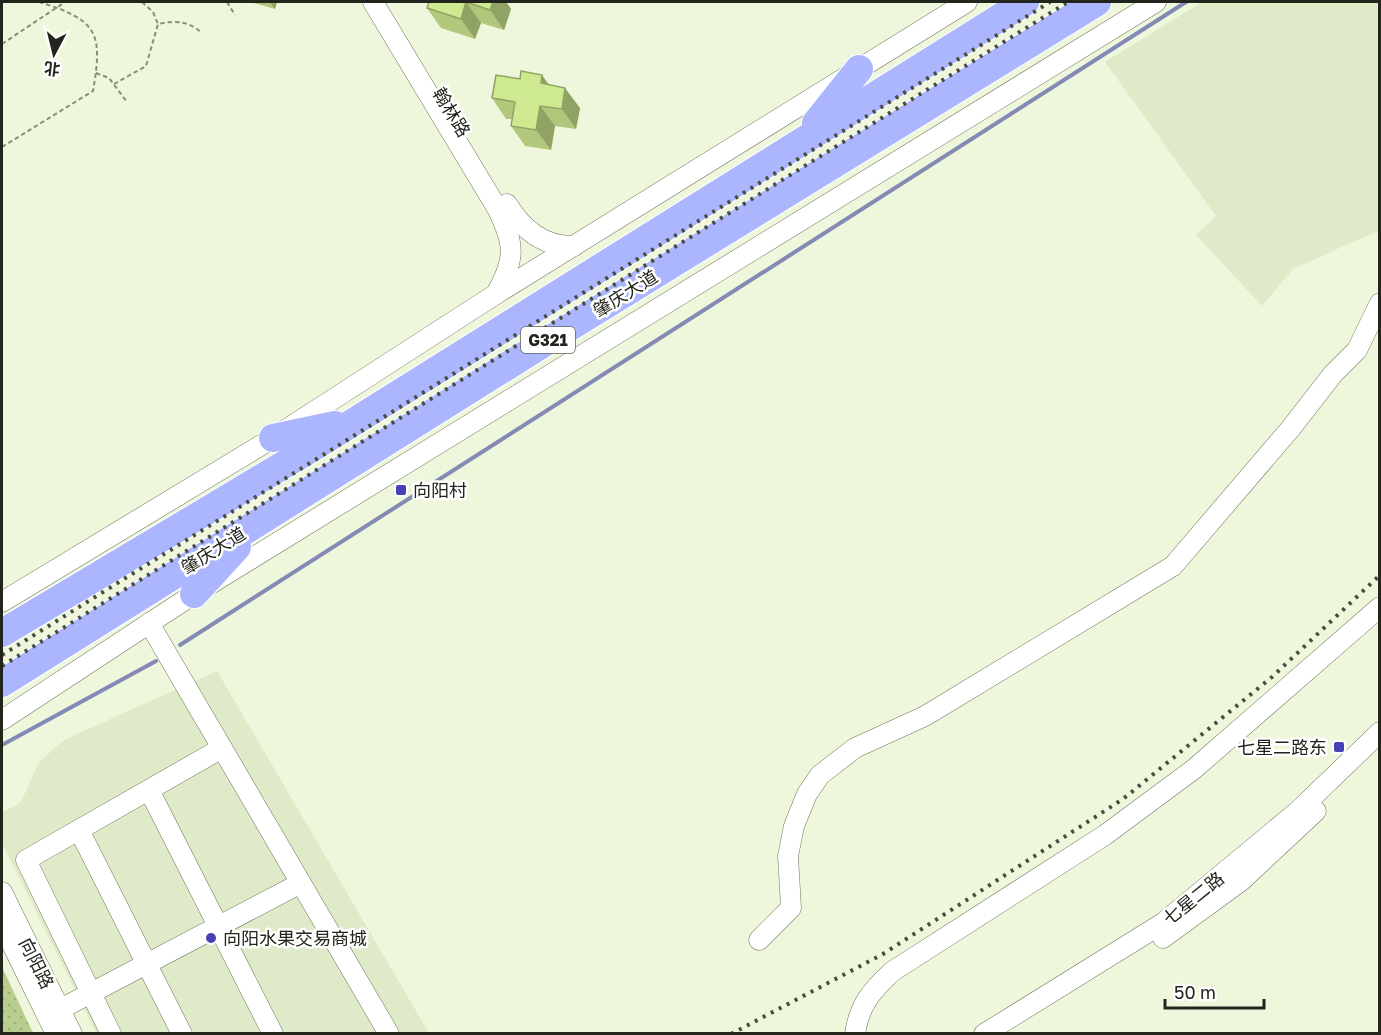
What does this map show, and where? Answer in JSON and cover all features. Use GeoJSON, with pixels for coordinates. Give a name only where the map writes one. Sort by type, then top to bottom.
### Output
{"type":"FeatureCollection","features":[{"type":"Feature","properties":{"kind":"highway","name":"肇庆大道"},"geometry":{"type":"LineString","coordinates":[[2,633],[355,421],[1024,2]]}},
{"type":"Feature","properties":{"kind":"highway","name":"肇庆大道"},"geometry":{"type":"LineString","coordinates":[[2,683],[1097,2]]}},
{"type":"Feature","properties":{"kind":"highway"},"geometry":{"type":"LineString","coordinates":[[802,141],[859,69]]}},
{"type":"Feature","properties":{"kind":"highway"},"geometry":{"type":"LineString","coordinates":[[273,438],[355,421]]}},
{"type":"Feature","properties":{"kind":"highway"},"geometry":{"type":"LineString","coordinates":[[194,594],[265,518]]}},
{"type":"Feature","properties":{"kind":"street","name":"翰林路"},"geometry":{"type":"LineString","coordinates":[[373,2],[512,223]]}},
{"type":"Feature","properties":{"kind":"street","name":"翰林路"},"geometry":{"type":"LineString","coordinates":[[385,2],[512,223]]}},
{"type":"Feature","properties":{"kind":"street"},"geometry":{"type":"LineString","coordinates":[[2,602],[273,438],[496,294],[965,2]]}},
{"type":"Feature","properties":{"kind":"street"},"geometry":{"type":"LineString","coordinates":[[2,720],[194,594],[1156,2]]}},
{"type":"Feature","properties":{"kind":"street"},"geometry":{"type":"LineString","coordinates":[[496,294],[507,275],[512,256],[510,235],[512,223],[542,240],[564,246],[574,246]]}},
{"type":"Feature","properties":{"kind":"street"},"geometry":{"type":"LineString","coordinates":[[759,940],[791,908],[788,856],[794,826],[807,794],[820,776],[855,748],[925,717],[1173,566],[1291,428],[1333,374],[1357,350],[1380,303]]}},
{"type":"Feature","properties":{"kind":"street"},"geometry":{"type":"LineString","coordinates":[[855,1034],[857,1017],[865,1000],[893,971],[1105,835],[1185,775],[1380,607]]}},
{"type":"Feature","properties":{"kind":"street"},"geometry":{"type":"LineString","coordinates":[[149,623],[389,1034]]}},
{"type":"Feature","properties":{"kind":"street","name":"七星二路"},"geometry":{"type":"LineString","coordinates":[[984,1034],[1163,923],[1298,811],[1380,732]]}},
{"type":"Feature","properties":{"kind":"street"},"geometry":{"type":"LineString","coordinates":[[111,1034],[26,860],[222,748]]}},
{"type":"Feature","properties":{"kind":"street","name":"七星二路"},"geometry":{"type":"LineString","coordinates":[[1011,1034],[1176,930],[1241,881],[1380,751]]}},
{"type":"Feature","properties":{"kind":"street"},"geometry":{"type":"LineString","coordinates":[[149,790],[273,1034]]}},
{"type":"Feature","properties":{"kind":"street"},"geometry":{"type":"LineString","coordinates":[[79,830],[182,1034]]}},
{"type":"Feature","properties":{"kind":"street"},"geometry":{"type":"LineString","coordinates":[[54,1012],[301,883]]}},
{"type":"Feature","properties":{"kind":"street","name":"向阳路"},"geometry":{"type":"LineString","coordinates":[[2,892],[54,1012],[56,1034]]}},
{"type":"Feature","properties":{"kind":"street","name":"向阳路"},"geometry":{"type":"LineString","coordinates":[[2,924],[54,1012],[72,1034]]}},
{"type":"Feature","properties":{"kind":"path"},"geometry":{"type":"LineString","coordinates":[[2,147],[93,91],[98,41],[85,20],[57,7],[39,2]]}},
{"type":"Feature","properties":{"kind":"path"},"geometry":{"type":"LineString","coordinates":[[2,44],[65,2]]}},
{"type":"Feature","properties":{"kind":"path"},"geometry":{"type":"LineString","coordinates":[[114,84],[146,66],[158,24],[153,12],[142,2]]}},
{"type":"Feature","properties":{"kind":"path"},"geometry":{"type":"LineString","coordinates":[[227,2],[235,15]]}},
{"type":"Feature","properties":{"kind":"path"},"geometry":{"type":"LineString","coordinates":[[158,24],[172,21],[191,23],[202,33]]}},
{"type":"Feature","properties":{"kind":"path"},"geometry":{"type":"LineString","coordinates":[[96,73],[109,78],[127,102]]}},
{"type":"Feature","properties":{"kind":"shaded area"},"geometry":{"type":"Polygon","coordinates":[[[1202,2],[1379,2],[1379,233],[1375,232],[1293,269],[1262,306],[1196,235],[1216,216],[1105,62],[1202,2]]]}},
{"type":"Feature","properties":{"kind":"shaded area","name":"向阳水果交易商城"},"geometry":{"type":"Polygon","coordinates":[[[217,671],[429,1033],[96,1033],[2,843],[2,813],[21,802],[39,762],[64,740],[217,671]]]}},
{"type":"Feature","properties":{"kind":"green space"},"geometry":{"type":"Polygon","coordinates":[[[2,967],[33,1033],[2,1033],[2,967]]]}},
{"type":"Feature","properties":{"kind":"building"},"geometry":{"type":"Polygon","coordinates":[[[429,2],[466,2],[461,19],[427,8],[429,2]]]}},
{"type":"Feature","properties":{"kind":"building"},"geometry":{"type":"Polygon","coordinates":[[[466,2],[493,2],[490,10],[466,2]]]}},
{"type":"Feature","properties":{"kind":"building"},"geometry":{"type":"Polygon","coordinates":[[[521,71],[542,75],[541,83],[565,88],[562,109],[540,106],[536,130],[511,126],[515,102],[492,98],[496,75],[520,79],[521,71]]]}},
{"type":"Feature","properties":{"kind":"waterway"},"geometry":{"type":"LineString","coordinates":[[180,645],[1186,2]]}},
{"type":"Feature","properties":{"kind":"waterway"},"geometry":{"type":"LineString","coordinates":[[2,745],[156,661]]}},
{"type":"Feature","properties":{"kind":"railway"},"geometry":{"type":"LineString","coordinates":[[2,655],[1050,2]]}},
{"type":"Feature","properties":{"kind":"railway"},"geometry":{"type":"LineString","coordinates":[[2,666],[1068,2]]}},
{"type":"Feature","properties":{"kind":"railway"},"geometry":{"type":"LineString","coordinates":[[731,1034],[883,954],[1123,799],[1272,677],[1380,575]]}},
{"type":"Feature","properties":{"kind":"place","name":"向阳村"},"geometry":{"type":"Point","coordinates":[401,490]}},
{"type":"Feature","properties":{"kind":"place","name":"七星二路东"},"geometry":{"type":"Point","coordinates":[1339,747]}},
{"type":"Feature","properties":{"kind":"place","name":"向阳水果交易商城"},"geometry":{"type":"Point","coordinates":[211,938]}}]}
